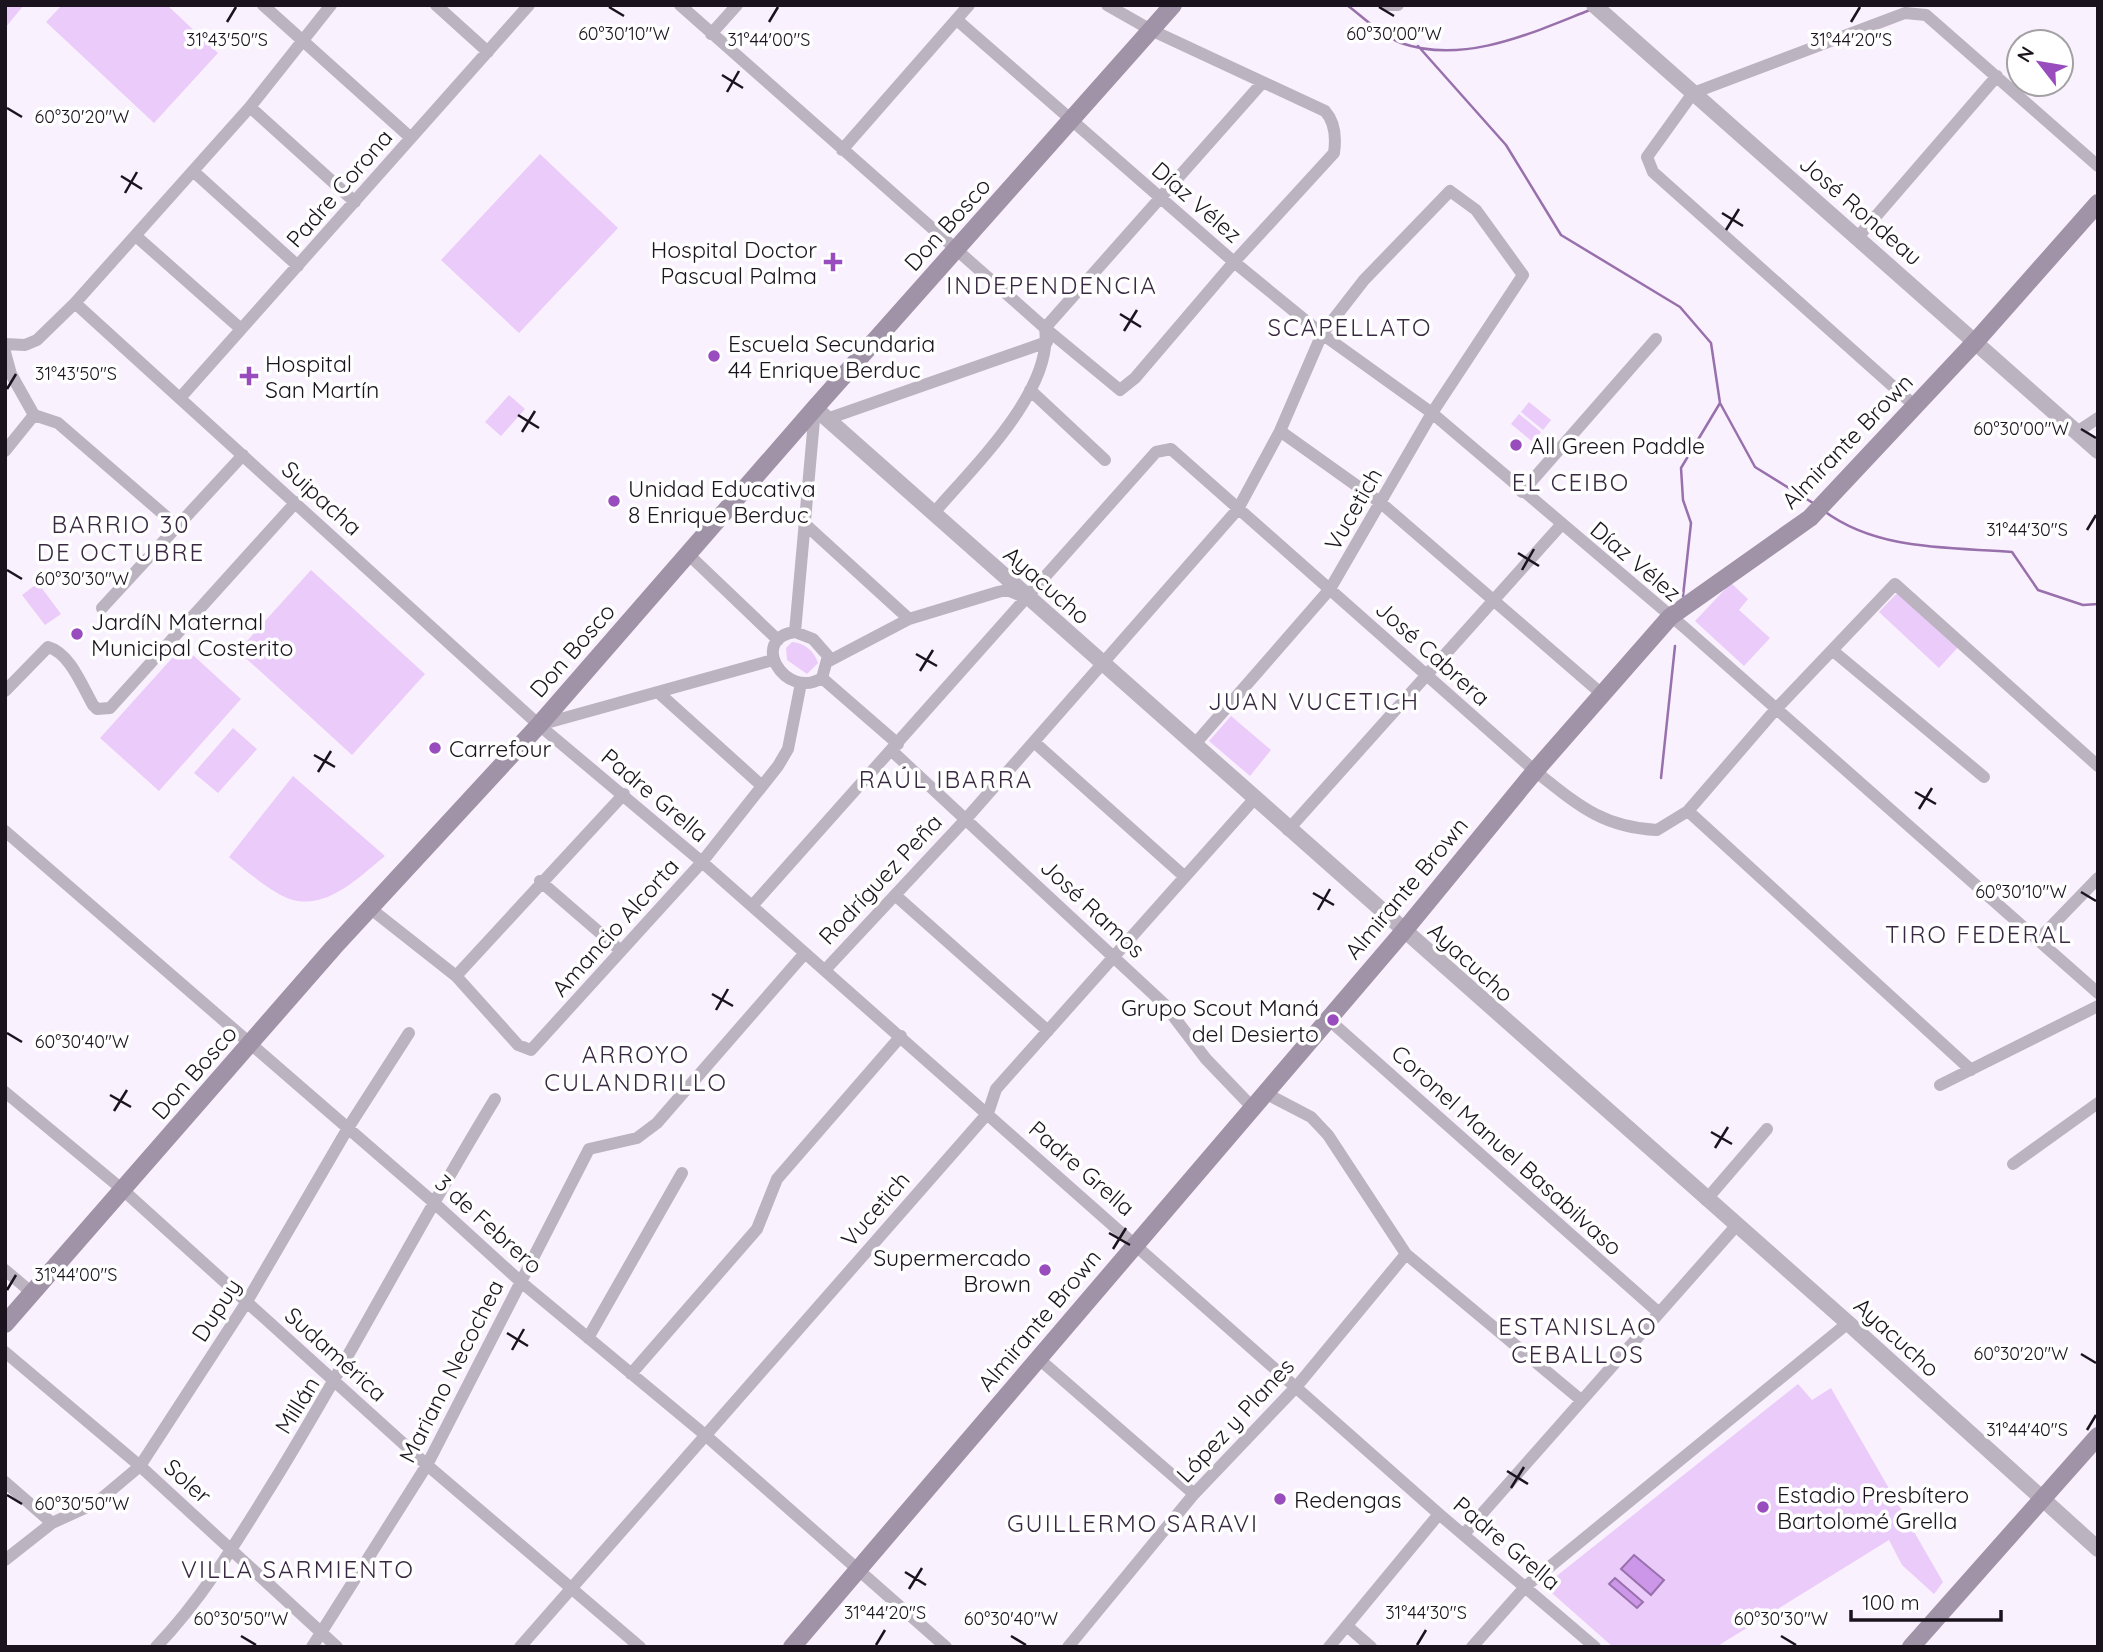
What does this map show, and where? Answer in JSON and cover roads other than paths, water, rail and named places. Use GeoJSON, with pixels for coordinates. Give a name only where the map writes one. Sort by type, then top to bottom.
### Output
{"type":"FeatureCollection","features":[{"type":"Feature","properties":{"kind":"main road","name":"Don Bosco"},"geometry":{"type":"LineString","coordinates":[[5,1324],[370,909],[539,725],[689,555],[821,414],[957,250],[1173,5]]}},
{"type":"Feature","properties":{"kind":"main road","name":"Almirante Brown"},"geometry":{"type":"LineString","coordinates":[[792,1647],[1135,1243],[1404,932],[1535,771],[1670,617],[1810,518],[1976,341],[2098,203]]}},
{"type":"Feature","properties":{"kind":"main road"},"geometry":{"type":"LineString","coordinates":[[1911,1647],[2098,1436]]}},
{"type":"Feature","properties":{"kind":"street"},"geometry":{"type":"LineString","coordinates":[[263,5],[411,138]]}},
{"type":"Feature","properties":{"kind":"street"},"geometry":{"type":"LineString","coordinates":[[5,344],[25,345],[37,340],[75,303],[137,237],[250,107],[331,5]]}},
{"type":"Feature","properties":{"kind":"street"},"geometry":{"type":"LineString","coordinates":[[436,5],[488,52]]}},
{"type":"Feature","properties":{"kind":"street"},"geometry":{"type":"LineString","coordinates":[[680,5],[1045,328],[1120,390],[1135,378],[1234,262],[1334,153],[1331,118],[1325,111],[1151,30],[1107,5]]}},
{"type":"Feature","properties":{"kind":"street"},"geometry":{"type":"LineString","coordinates":[[711,34],[737,5]]}},
{"type":"Feature","properties":{"kind":"street"},"geometry":{"type":"LineString","coordinates":[[842,150],[970,5]]}},
{"type":"Feature","properties":{"kind":"street","name":"José Rondeau"},"geometry":{"type":"LineString","coordinates":[[1594,5],[2098,451]]}},
{"type":"Feature","properties":{"kind":"street","name":"Padre Corona"},"geometry":{"type":"LineString","coordinates":[[180,398],[528,6]]}},
{"type":"Feature","properties":{"kind":"street"},"geometry":{"type":"LineString","coordinates":[[1915,405],[1653,172],[1647,157],[1693,93],[1905,13],[1926,15],[2098,166]]}},
{"type":"Feature","properties":{"kind":"street","name":"Díaz Vélez"},"geometry":{"type":"LineString","coordinates":[[957,20],[1234,262],[1322,334],[1432,414],[1776,709],[2098,993]]}},
{"type":"Feature","properties":{"kind":"street"},"geometry":{"type":"LineString","coordinates":[[1857,237],[1997,76]]}},
{"type":"Feature","properties":{"kind":"street"},"geometry":{"type":"LineString","coordinates":[[933,514],[1004,429],[1030,390],[1047,342],[1045,328],[1262,83]]}},
{"type":"Feature","properties":{"kind":"street"},"geometry":{"type":"LineString","coordinates":[[250,107],[355,202]]}},
{"type":"Feature","properties":{"kind":"street"},"geometry":{"type":"LineString","coordinates":[[193,172],[298,266]]}},
{"type":"Feature","properties":{"kind":"street","name":"Rodríguez Peña"},"geometry":{"type":"LineString","coordinates":[[825,970],[966,819],[1238,509],[1280,431],[1322,334],[1364,280],[1450,191],[1476,211],[1523,275]]}},
{"type":"Feature","properties":{"kind":"street"},"geometry":{"type":"LineString","coordinates":[[137,237],[241,330]]}},
{"type":"Feature","properties":{"kind":"street","name":"Vucetich"},"geometry":{"type":"LineString","coordinates":[[1194,745],[1330,589],[1432,414],[1523,275]]}},
{"type":"Feature","properties":{"kind":"street","name":"Suipacha"},"geometry":{"type":"LineString","coordinates":[[75,303],[539,725]]}},
{"type":"Feature","properties":{"kind":"street"},"geometry":{"type":"LineString","coordinates":[[1522,492],[1656,339]]}},
{"type":"Feature","properties":{"kind":"street"},"geometry":{"type":"LineString","coordinates":[[796,632],[806,524],[821,414],[1047,342]]}},
{"type":"Feature","properties":{"kind":"street"},"geometry":{"type":"LineString","coordinates":[[5,352],[11,374],[34,415],[58,423],[177,526]]}},
{"type":"Feature","properties":{"kind":"street"},"geometry":{"type":"LineString","coordinates":[[1030,390],[1105,460]]}},
{"type":"Feature","properties":{"kind":"street","name":"Ayacucho"},"geometry":{"type":"LineString","coordinates":[[821,414],[1024,597],[1255,797],[1288,830],[1848,1323],[2098,1549]]}},
{"type":"Feature","properties":{"kind":"street"},"geometry":{"type":"LineString","coordinates":[[5,451],[34,415]]}},
{"type":"Feature","properties":{"kind":"street"},"geometry":{"type":"LineString","coordinates":[[2077,432],[2098,418]]}},
{"type":"Feature","properties":{"kind":"street"},"geometry":{"type":"LineString","coordinates":[[1280,431],[1381,503],[1603,695]]}},
{"type":"Feature","properties":{"kind":"street","name":"José Cabrera"},"geometry":{"type":"LineString","coordinates":[[1024,597],[1156,452],[1171,449],[1427,677],[1535,771],[1588,813],[1639,829],[1657,830],[1688,811],[1776,709],[1895,584],[2098,765]]}},
{"type":"Feature","properties":{"kind":"street"},"geometry":{"type":"LineString","coordinates":[[102,608],[243,455]]}},
{"type":"Feature","properties":{"kind":"street"},"geometry":{"type":"LineString","coordinates":[[5,691],[48,647],[57,650],[65,658],[97,709],[110,708],[296,502]]}},
{"type":"Feature","properties":{"kind":"street"},"geometry":{"type":"LineString","coordinates":[[806,524],[909,619]]}},
{"type":"Feature","properties":{"kind":"street"},"geometry":{"type":"LineString","coordinates":[[1288,830],[1561,526]]}},
{"type":"Feature","properties":{"kind":"street"},"geometry":{"type":"LineString","coordinates":[[689,555],[778,640]]}},
{"type":"Feature","properties":{"kind":"street"},"geometry":{"type":"LineString","coordinates":[[752,906],[895,747],[1024,597],[1007,590],[909,619],[829,661],[822,678],[810,684],[801,683],[780,671],[773,660],[772,650],[778,640],[796,632],[813,639],[825,651],[829,661]]}},
{"type":"Feature","properties":{"kind":"street"},"geometry":{"type":"LineString","coordinates":[[1832,650],[1984,777]]}},
{"type":"Feature","properties":{"kind":"street"},"geometry":{"type":"LineString","coordinates":[[539,725],[660,694],[773,660]]}},
{"type":"Feature","properties":{"kind":"street","name":"José Ramos"},"geometry":{"type":"LineString","coordinates":[[822,678],[966,819],[1164,1004],[1206,1059],[1252,1108]]}},
{"type":"Feature","properties":{"kind":"street","name":"Amancio Alcorta"},"geometry":{"type":"LineString","coordinates":[[456,975],[518,1045],[531,1050],[702,862],[789,749],[801,683]]}},
{"type":"Feature","properties":{"kind":"street"},"geometry":{"type":"LineString","coordinates":[[660,694],[761,785]]}},
{"type":"Feature","properties":{"kind":"street","name":"Padre Grella"},"geometry":{"type":"LineString","coordinates":[[539,725],[702,862],[1439,1514],[1595,1647]]}},
{"type":"Feature","properties":{"kind":"street"},"geometry":{"type":"LineString","coordinates":[[1034,742],[1185,877]]}},
{"type":"Feature","properties":{"kind":"street"},"geometry":{"type":"LineString","coordinates":[[370,909],[456,975],[540,881],[624,794]]}},
{"type":"Feature","properties":{"kind":"street","name":"Vucetich"},"geometry":{"type":"LineString","coordinates":[[520,1647],[988,1113],[996,1089],[1255,797]]}},
{"type":"Feature","properties":{"kind":"street"},"geometry":{"type":"LineString","coordinates":[[1688,811],[1970,1070]]}},
{"type":"Feature","properties":{"kind":"street","name":"3 de Febrero"},"geometry":{"type":"LineString","coordinates":[[5,831],[432,1201],[520,1282],[704,1434],[946,1647]]}},
{"type":"Feature","properties":{"kind":"street"},"geometry":{"type":"LineString","coordinates":[[2039,939],[2098,878]]}},
{"type":"Feature","properties":{"kind":"street"},"geometry":{"type":"LineString","coordinates":[[540,881],[621,951]]}},
{"type":"Feature","properties":{"kind":"street"},"geometry":{"type":"LineString","coordinates":[[895,895],[1048,1031]]}},
{"type":"Feature","properties":{"kind":"street","name":"Mariano Necochea"},"geometry":{"type":"LineString","coordinates":[[312,1647],[427,1465],[589,1149],[637,1138],[657,1123],[805,953]]}},
{"type":"Feature","properties":{"kind":"street"},"geometry":{"type":"LineString","coordinates":[[1940,1085],[2098,1006]]}},
{"type":"Feature","properties":{"kind":"street","name":"Coronel Manuel Basabilvaso"},"geometry":{"type":"LineString","coordinates":[[1328,1019],[1658,1312]]}},
{"type":"Feature","properties":{"kind":"street","name":"Dupuy"},"geometry":{"type":"LineString","coordinates":[[5,1560],[52,1523],[96,1503],[140,1466],[246,1303],[348,1128],[409,1033]]}},
{"type":"Feature","properties":{"kind":"street"},"geometry":{"type":"LineString","coordinates":[[631,1374],[757,1229],[777,1179],[901,1036]]}},
{"type":"Feature","properties":{"kind":"street","name":"Sudamérica"},"geometry":{"type":"LineString","coordinates":[[5,1092],[123,1190],[427,1465],[640,1647]]}},
{"type":"Feature","properties":{"kind":"street"},"geometry":{"type":"LineString","coordinates":[[1265,1093],[1311,1117],[1328,1135],[1406,1254],[1580,1400]]}},
{"type":"Feature","properties":{"kind":"street","name":"Millán"},"geometry":{"type":"LineString","coordinates":[[156,1647],[232,1549],[336,1381],[432,1201],[495,1098]]}},
{"type":"Feature","properties":{"kind":"street"},"geometry":{"type":"LineString","coordinates":[[2013,1164],[2098,1102]]}},
{"type":"Feature","properties":{"kind":"street"},"geometry":{"type":"LineString","coordinates":[[1706,1200],[1767,1129]]}},
{"type":"Feature","properties":{"kind":"street"},"geometry":{"type":"LineString","coordinates":[[588,1338],[682,1172]]}},
{"type":"Feature","properties":{"kind":"street"},"geometry":{"type":"LineString","coordinates":[[1465,1534],[1735,1226]]}},
{"type":"Feature","properties":{"kind":"street","name":"López y Planes"},"geometry":{"type":"LineString","coordinates":[[1068,1647],[1194,1494],[1297,1387],[1406,1254]]}},
{"type":"Feature","properties":{"kind":"street"},"geometry":{"type":"LineString","coordinates":[[5,1270],[31,1293]]}},
{"type":"Feature","properties":{"kind":"street"},"geometry":{"type":"LineString","coordinates":[[1472,1647],[1526,1587],[1848,1323]]}},
{"type":"Feature","properties":{"kind":"street","name":"Soler"},"geometry":{"type":"LineString","coordinates":[[5,1352],[140,1466],[337,1647]]}},
{"type":"Feature","properties":{"kind":"street"},"geometry":{"type":"LineString","coordinates":[[1039,1359],[1194,1494]]}},
{"type":"Feature","properties":{"kind":"street"},"geometry":{"type":"LineString","coordinates":[[5,1482],[52,1523]]}},
{"type":"Feature","properties":{"kind":"street"},"geometry":{"type":"LineString","coordinates":[[1329,1647],[1439,1514]]}},
{"type":"Feature","properties":{"kind":"street"},"geometry":{"type":"LineString","coordinates":[[1347,1626],[1371,1647]]}},
{"type":"Feature","properties":{"kind":"waterway"},"geometry":{"type":"LineString","coordinates":[[1347,5],[1394,40],[1425,49],[1449,50],[1497,43],[1590,10]]}},
{"type":"Feature","properties":{"kind":"waterway"},"geometry":{"type":"LineString","coordinates":[[1418,46],[1506,145],[1561,235],[1680,307],[1711,343],[1720,403],[1755,467],[1813,503]]}},
{"type":"Feature","properties":{"kind":"waterway"},"geometry":{"type":"LineString","coordinates":[[1683,596],[1691,523],[1683,500],[1681,468],[1720,403]]}},
{"type":"Feature","properties":{"kind":"waterway"},"geometry":{"type":"LineString","coordinates":[[1824,511],[1867,534],[1891,540],[1915,545],[2012,552],[2038,590],[2083,605],[2098,604]]}},
{"type":"Feature","properties":{"kind":"waterway"},"geometry":{"type":"LineString","coordinates":[[1661,778],[1675,646]]}},
{"type":"Feature","properties":{"kind":"place","name":"Hospital Doctor Pascual Palma"},"geometry":{"type":"Point","coordinates":[833,262]}},
{"type":"Feature","properties":{"kind":"place","name":"Escuela Secundaria 44 Enrique Berduc"},"geometry":{"type":"Point","coordinates":[714,356]}},
{"type":"Feature","properties":{"kind":"place","name":"Hospital San Martín"},"geometry":{"type":"Point","coordinates":[249,376]}},
{"type":"Feature","properties":{"kind":"place","name":"All Green Paddle"},"geometry":{"type":"Point","coordinates":[1516,445]}},
{"type":"Feature","properties":{"kind":"place","name":"Unidad Educativa 8 Enrique Berduc"},"geometry":{"type":"Point","coordinates":[614,501]}},
{"type":"Feature","properties":{"kind":"place","name":"JardíN Maternal Municipal Costerito"},"geometry":{"type":"Point","coordinates":[77,634]}},
{"type":"Feature","properties":{"kind":"place","name":"Carrefour"},"geometry":{"type":"Point","coordinates":[435,748]}},
{"type":"Feature","properties":{"kind":"place","name":"Grupo Scout Maná del Desierto"},"geometry":{"type":"Point","coordinates":[1333,1020]}},
{"type":"Feature","properties":{"kind":"place","name":"Supermercado Brown"},"geometry":{"type":"Point","coordinates":[1045,1270]}},
{"type":"Feature","properties":{"kind":"place","name":"Redengas"},"geometry":{"type":"Point","coordinates":[1280,1499]}},
{"type":"Feature","properties":{"kind":"place","name":"Estadio Presbítero Bartolomé Grella"},"geometry":{"type":"Point","coordinates":[1763,1507]}},
{"type":"Feature","properties":{"kind":"district","name":"INDEPENDENCIA"},"geometry":{"type":"Point","coordinates":[1052,285]}},
{"type":"Feature","properties":{"kind":"district","name":"SCAPELLATO"},"geometry":{"type":"Point","coordinates":[1350,327]}},
{"type":"Feature","properties":{"kind":"district","name":"EL CEIBO"},"geometry":{"type":"Point","coordinates":[1571,482]}},
{"type":"Feature","properties":{"kind":"district","name":"BARRIO 30 DE OCTUBRE"},"geometry":{"type":"Point","coordinates":[121,538]}},
{"type":"Feature","properties":{"kind":"district","name":"JUAN VUCETICH"},"geometry":{"type":"Point","coordinates":[1314,701]}},
{"type":"Feature","properties":{"kind":"district","name":"RAÚL IBARRA"},"geometry":{"type":"Point","coordinates":[946,779]}},
{"type":"Feature","properties":{"kind":"district","name":"TIRO FEDERAL"},"geometry":{"type":"Point","coordinates":[1979,934]}},
{"type":"Feature","properties":{"kind":"district","name":"ARROYO CULANDRILLO"},"geometry":{"type":"Point","coordinates":[636,1068]}},
{"type":"Feature","properties":{"kind":"district","name":"ESTANISLAO CEBALLOS"},"geometry":{"type":"Point","coordinates":[1578,1340]}},
{"type":"Feature","properties":{"kind":"district","name":"GUILLERMO SARAVI"},"geometry":{"type":"Point","coordinates":[1133,1523]}},
{"type":"Feature","properties":{"kind":"district","name":"VILLA SARMIENTO"},"geometry":{"type":"Point","coordinates":[298,1569]}}]}
